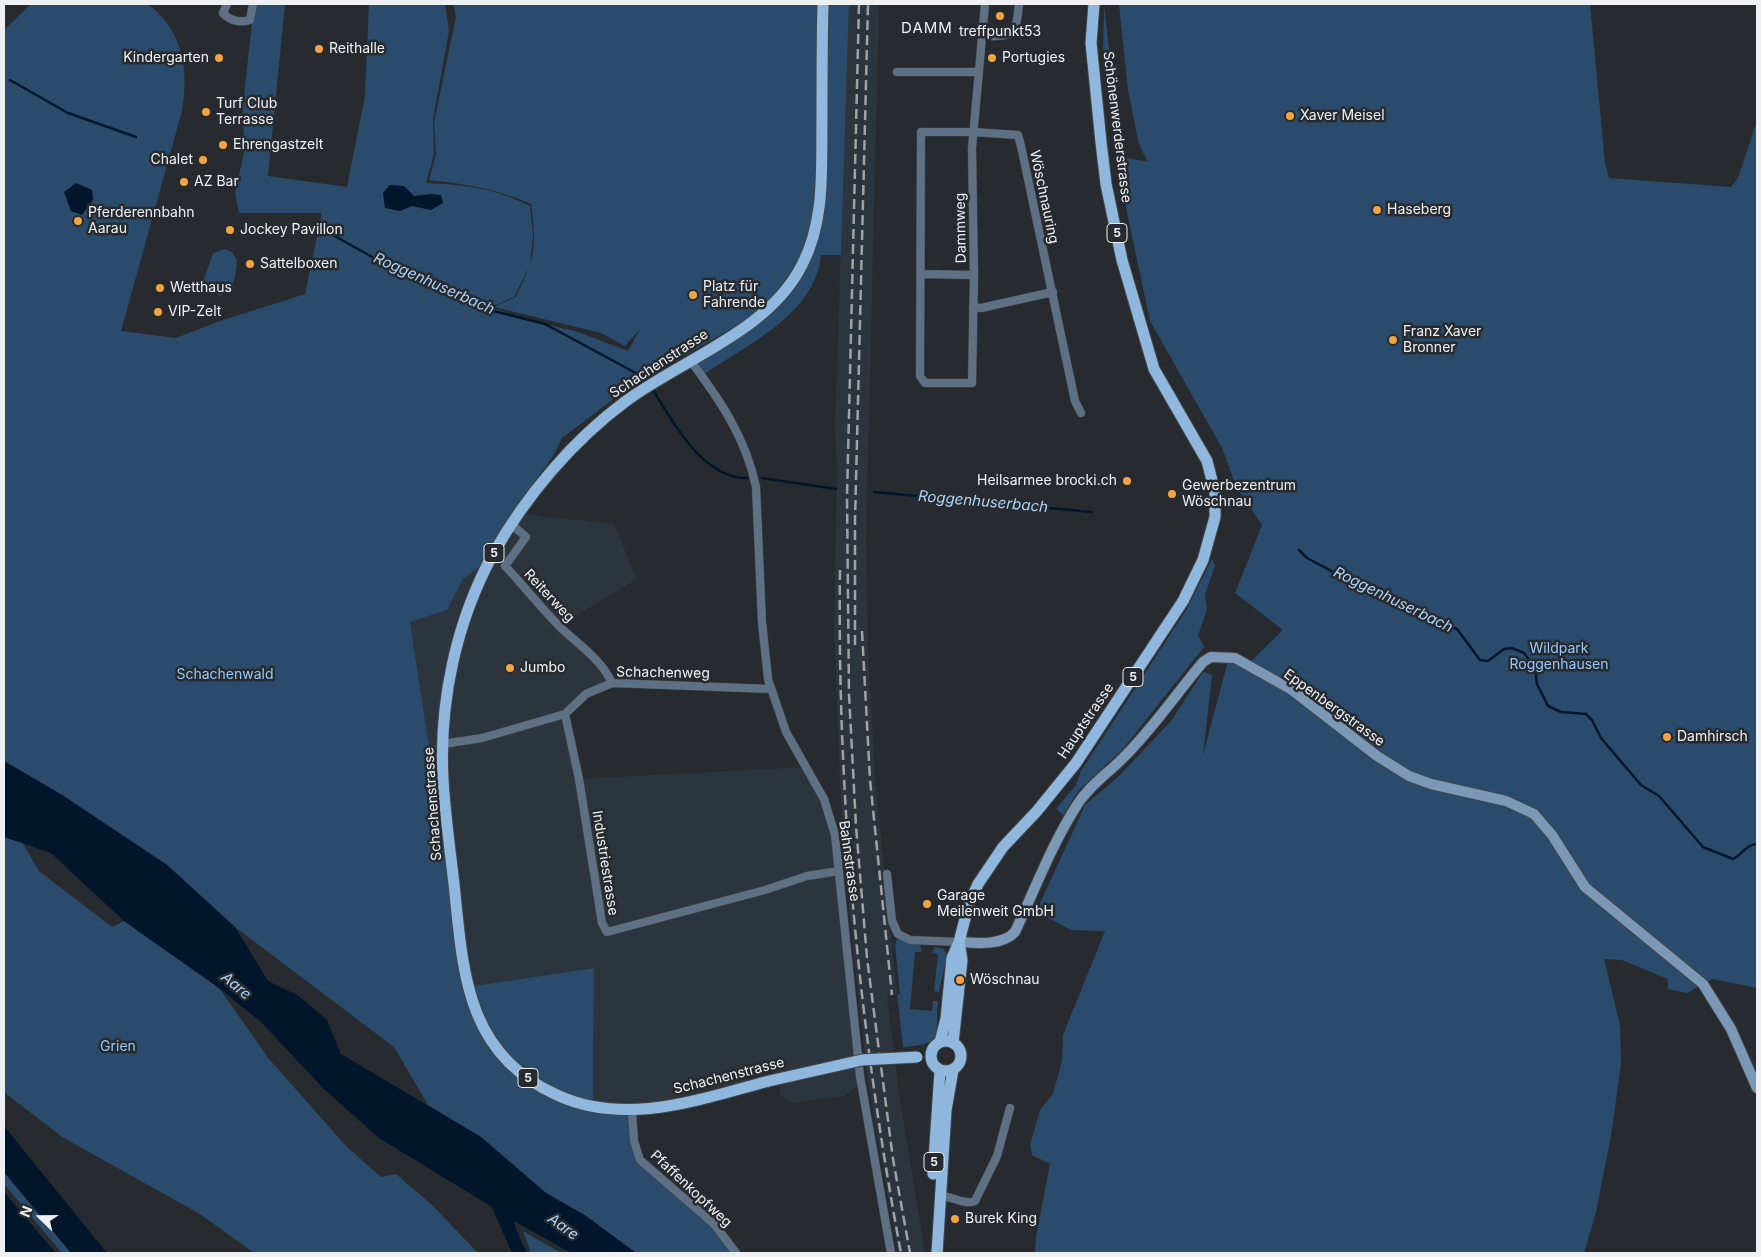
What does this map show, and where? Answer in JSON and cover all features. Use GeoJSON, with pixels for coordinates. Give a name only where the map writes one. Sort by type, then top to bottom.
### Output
{"type":"FeatureCollection","features":[{"type":"Feature","properties":{"kind":"main road","name":"Schachenstrasse"},"geometry":{"type":"LineString","coordinates":[[823,4],[820,196],[817,224],[808,252],[790,285],[764,312],[742,329],[623,403],[581,439],[531,497],[511,524],[482,577],[458,638],[446,698],[443,780],[461,950],[467,987],[481,1024],[489,1037],[512,1064],[555,1095],[603,1109],[632,1111],[660,1108],[862,1060],[930,1056]]}},
{"type":"Feature","properties":{"kind":"main road","name":"Schönenwerderstrasse"},"geometry":{"type":"LineString","coordinates":[[1094,4],[1091,44],[1100,142],[1106,184],[1122,260],[1154,369],[1162,386],[1200,446]]}},
{"type":"Feature","properties":{"kind":"main road","name":"Hauptstrasse"},"geometry":{"type":"LineString","coordinates":[[940,1042],[946,1019],[952,958],[959,942],[968,908],[985,872],[1003,847],[1038,811],[1076,763],[1183,601],[1197,574],[1213,527],[1216,506],[1212,476],[1200,446]]}},
{"type":"Feature","properties":{"kind":"main road","name":"Hauptstrasse"},"geometry":{"type":"LineString","coordinates":[[953,1042],[962,960],[959,942]]}},
{"type":"Feature","properties":{"kind":"main road"},"geometry":{"type":"LineString","coordinates":[[940,1042],[953,1042],[961,1054],[960,1064],[953,1070],[940,1071],[932,1063],[930,1056],[933,1048],[940,1042]]}},
{"type":"Feature","properties":{"kind":"main road","name":"5"},"geometry":{"type":"LineString","coordinates":[[937,1253],[939,1196],[949,1089],[953,1070]]}},
{"type":"Feature","properties":{"kind":"main road","name":"5"},"geometry":{"type":"LineString","coordinates":[[937,1253],[932,1235],[931,1219],[940,1071]]}},
{"type":"Feature","properties":{"kind":"street"},"geometry":{"type":"LineString","coordinates":[[227,4],[224,14],[242,23],[250,20],[252,4]]}},
{"type":"Feature","properties":{"kind":"street","name":"Dammweg"},"geometry":{"type":"LineString","coordinates":[[972,383],[974,132],[985,4]]}},
{"type":"Feature","properties":{"kind":"street"},"geometry":{"type":"LineString","coordinates":[[982,36],[1002,37],[1012,33],[1016,28],[1019,4]]}},
{"type":"Feature","properties":{"kind":"street"},"geometry":{"type":"LineString","coordinates":[[897,72],[979,72]]}},
{"type":"Feature","properties":{"kind":"street","name":"Wöschnauring"},"geometry":{"type":"LineString","coordinates":[[972,383],[925,383],[920,376],[922,274],[921,132],[974,132],[1018,135],[1075,401],[1081,413]]}},
{"type":"Feature","properties":{"kind":"street"},"geometry":{"type":"LineString","coordinates":[[922,274],[974,275]]}},
{"type":"Feature","properties":{"kind":"street"},"geometry":{"type":"LineString","coordinates":[[973,307],[981,308],[1052,292]]}},
{"type":"Feature","properties":{"kind":"street","name":"Bahnstrasse"},"geometry":{"type":"LineString","coordinates":[[690,360],[735,427],[747,452],[756,487],[762,622],[771,689],[786,732],[824,799],[835,835],[860,1076],[891,1253]]}},
{"type":"Feature","properties":{"kind":"street","name":"Reiterweg"},"geometry":{"type":"LineString","coordinates":[[511,524],[526,537],[505,566],[559,626],[605,668],[612,683]]}},
{"type":"Feature","properties":{"kind":"street","name":"Eppenbergstrasse"},"geometry":{"type":"LineString","coordinates":[[959,942],[980,943],[1011,937],[1078,803],[1095,782],[1122,759],[1142,737],[1202,662],[1211,657],[1234,658],[1292,690],[1377,756],[1409,776],[1431,784],[1506,800],[1528,809],[1552,835],[1585,887],[1702,984],[1730,1030],[1757,1088]]}},
{"type":"Feature","properties":{"kind":"street","name":"Schachenweg"},"geometry":{"type":"LineString","coordinates":[[565,714],[586,694],[612,683],[771,689]]}},
{"type":"Feature","properties":{"kind":"street"},"geometry":{"type":"LineString","coordinates":[[443,744],[482,738],[565,714]]}},
{"type":"Feature","properties":{"kind":"street","name":"Industriestrasse"},"geometry":{"type":"LineString","coordinates":[[565,714],[579,779],[602,923],[605,930],[621,929],[808,876],[839,871]]}},
{"type":"Feature","properties":{"kind":"street"},"geometry":{"type":"LineString","coordinates":[[887,874],[892,921],[898,934],[910,940],[959,942]]}},
{"type":"Feature","properties":{"kind":"street"},"geometry":{"type":"LineString","coordinates":[[939,1196],[946,1196],[970,1203],[975,1201],[997,1156],[1010,1108]]}},
{"type":"Feature","properties":{"kind":"street","name":"Pfaffenkopfweg"},"geometry":{"type":"LineString","coordinates":[[632,1111],[634,1141],[640,1160],[714,1224],[736,1253]]}},
{"type":"Feature","properties":{"kind":"shaded area"},"geometry":{"type":"Polygon","coordinates":[[[849,4],[879,4],[866,538],[868,645],[875,778],[897,994],[887,996],[900,1100],[925,1253],[898,1253],[868,1082],[843,854],[834,627],[837,470],[835,426],[849,4]]]}},
{"type":"Feature","properties":{"kind":"shaded area"},"geometry":{"type":"Polygon","coordinates":[[[512,513],[614,524],[637,579],[559,626],[587,652],[612,683],[599,688],[565,714],[579,779],[806,767],[833,825],[860,1076],[854,1089],[844,1096],[792,1103],[780,1095],[780,1084],[776,1074],[772,1070],[765,1070],[749,1077],[746,1082],[646,1104],[621,1105],[593,1101],[594,968],[467,987],[442,744],[429,746],[410,621],[447,610],[463,579],[483,564],[512,513]]]}},
{"type":"Feature","properties":{"kind":"green space","name":"Schachenwald"},"geometry":{"type":"Polygon","coordinates":[[[31,4],[148,4],[169,26],[176,39],[184,66],[185,80],[182,111],[121,331],[176,338],[220,321],[305,294],[322,213],[239,213],[235,193],[244,153],[243,105],[254,4],[285,4],[268,176],[347,187],[365,96],[369,4],[445,4],[449,31],[433,119],[434,154],[426,183],[479,188],[504,195],[530,206],[533,235],[530,263],[534,242],[531,204],[506,194],[481,188],[429,180],[436,154],[434,122],[456,17],[453,4],[817,4],[816,188],[812,225],[799,262],[761,312],[632,385],[562,438],[553,456],[512,513],[483,564],[463,579],[447,610],[410,622],[429,746],[443,744],[467,987],[594,968],[593,1101],[632,1111],[637,1154],[714,1224],[736,1253],[636,1253],[586,1216],[546,1193],[481,1137],[428,1105],[394,1047],[235,927],[167,865],[62,795],[4,761],[4,30],[31,4]],[[528,268],[514,297],[491,307],[523,319],[578,332],[628,351],[640,329],[625,346],[601,333],[494,307],[516,297],[528,268]]]}},
{"type":"Feature","properties":{"kind":"green space"},"geometry":{"type":"Polygon","coordinates":[[[827,4],[849,4],[841,255],[821,255],[816,276],[807,294],[778,325],[706,373],[702,372],[699,367],[700,360],[763,320],[779,305],[793,289],[815,247],[823,220],[827,4]]]}},
{"type":"Feature","properties":{"kind":"green space","name":"Wildpark Roggenhausen"},"geometry":{"type":"Polygon","coordinates":[[[1104,4],[1121,157],[1148,162],[1139,145],[1128,90],[1119,4],[1590,4],[1605,163],[1609,178],[1731,187],[1738,178],[1757,121],[1757,988],[1712,979],[1687,993],[1668,989],[1668,979],[1622,960],[1604,959],[1620,1025],[1621,1064],[1611,1136],[1596,1212],[1584,1253],[1035,1253],[1036,1237],[1050,1164],[1032,1155],[1030,1145],[1040,1110],[1053,1094],[1062,1061],[1063,1035],[1105,931],[1071,930],[1036,912],[1085,805],[1118,777],[1171,721],[1203,672],[1212,675],[1203,755],[1228,661],[1251,661],[1283,630],[1235,593],[1262,525],[1237,488],[1222,448],[1150,321],[1122,189],[1103,68],[1104,4]]]}},
{"type":"Feature","properties":{"kind":"green space"},"geometry":{"type":"Polygon","coordinates":[[[225,249],[232,252],[237,261],[237,266],[231,286],[225,294],[220,296],[206,290],[204,279],[213,253],[225,249]]]}},
{"type":"Feature","properties":{"kind":"green space"},"geometry":{"type":"Polygon","coordinates":[[[1212,559],[1215,566],[1205,594],[1207,610],[1198,635],[1204,647],[1122,750],[1079,790],[1063,815],[1056,809],[1076,785],[1081,771],[1185,612],[1212,559]]]}},
{"type":"Feature","properties":{"kind":"green space","name":"Grien"},"geometry":{"type":"Polygon","coordinates":[[[4,837],[22,842],[39,871],[112,927],[124,921],[219,988],[269,1059],[346,1146],[381,1177],[396,1174],[432,1205],[478,1253],[254,1253],[200,1214],[62,1137],[4,1092],[4,837]]]}},
{"type":"Feature","properties":{"kind":"green space"},"geometry":{"type":"Polygon","coordinates":[[[897,939],[920,944],[922,952],[915,952],[910,1009],[932,1011],[933,1001],[938,1001],[936,1035],[932,1040],[917,1046],[903,1047],[897,994],[900,994],[895,945],[897,939]]]}},
{"type":"Feature","properties":{"kind":"green space"},"geometry":{"type":"Polygon","coordinates":[[[935,947],[944,949],[947,955],[939,992],[934,991],[938,954],[932,953],[935,947]]]}},
{"type":"Feature","properties":{"kind":"green space"},"geometry":{"type":"Polygon","coordinates":[[[4,1172],[71,1253],[62,1253],[4,1184],[4,1172]]]}},
{"type":"Feature","properties":{"kind":"green space"},"geometry":{"type":"Polygon","coordinates":[[[523,1231],[561,1253],[531,1253],[523,1231]]]}},
{"type":"Feature","properties":{"kind":"water"},"geometry":{"type":"Polygon","coordinates":[[[76,183],[92,190],[93,200],[82,215],[71,211],[64,192],[76,183]]]}},
{"type":"Feature","properties":{"kind":"water"},"geometry":{"type":"Polygon","coordinates":[[[390,185],[404,186],[414,196],[441,195],[443,203],[431,210],[412,206],[400,211],[385,208],[383,193],[390,185]]]}},
{"type":"Feature","properties":{"kind":"water","name":"Aare"},"geometry":{"type":"Polygon","coordinates":[[[4,761],[62,795],[167,865],[235,927],[268,981],[299,996],[327,1020],[341,1054],[481,1137],[546,1193],[586,1216],[636,1253],[571,1253],[514,1221],[527,1253],[512,1253],[492,1207],[379,1138],[324,1089],[261,1022],[219,988],[124,921],[51,853],[4,837],[4,761]]]}},
{"type":"Feature","properties":{"kind":"water"},"geometry":{"type":"Polygon","coordinates":[[[4,1126],[107,1253],[71,1253],[4,1172],[4,1126]]]}},
{"type":"Feature","properties":{"kind":"water"},"geometry":{"type":"Polygon","coordinates":[[[4,1192],[55,1252],[55,1253],[4,1253],[4,1192]]]}},
{"type":"Feature","properties":{"kind":"waterway","name":"Roggenhuserbach"},"geometry":{"type":"LineString","coordinates":[[10,80],[68,113],[136,137]]}},
{"type":"Feature","properties":{"kind":"waterway","name":"Roggenhuserbach"},"geometry":{"type":"LineString","coordinates":[[333,235],[374,258],[482,308],[545,324],[645,378]]}},
{"type":"Feature","properties":{"kind":"waterway","name":"Roggenhuserbach"},"geometry":{"type":"LineString","coordinates":[[653,390],[680,432],[703,459],[731,476],[747,478]]}},
{"type":"Feature","properties":{"kind":"waterway","name":"Roggenhuserbach"},"geometry":{"type":"LineString","coordinates":[[762,478],[836,489]]}},
{"type":"Feature","properties":{"kind":"waterway","name":"Roggenhuserbach"},"geometry":{"type":"LineString","coordinates":[[874,492],[1092,512]]}},
{"type":"Feature","properties":{"kind":"waterway","name":"Roggenhuserbach"},"geometry":{"type":"LineString","coordinates":[[1299,550],[1307,558],[1352,582],[1387,594],[1401,606],[1457,629],[1480,660],[1488,661],[1504,649],[1512,648],[1524,653],[1535,668],[1537,684],[1548,706],[1561,712],[1586,714],[1592,720],[1601,738],[1641,785],[1659,796],[1703,847],[1733,859],[1750,846],[1757,844]]}},
{"type":"Feature","properties":{"kind":"railway"},"geometry":{"type":"LineString","coordinates":[[859,4],[847,497],[849,694],[856,826],[867,958],[893,1159],[910,1253]]}},
{"type":"Feature","properties":{"kind":"railway"},"geometry":{"type":"LineString","coordinates":[[855,645],[855,520],[868,4]]}},
{"type":"Feature","properties":{"kind":"railway"},"geometry":{"type":"LineString","coordinates":[[840,570],[842,741],[854,913],[862,999],[873,1084],[901,1253]]}},
{"type":"Feature","properties":{"kind":"railway"},"geometry":{"type":"LineString","coordinates":[[862,631],[870,780],[892,995]]}},
{"type":"Feature","properties":{"kind":"place","name":"treffpunkt53"},"geometry":{"type":"Point","coordinates":[1000,16]}},
{"type":"Feature","properties":{"kind":"place","name":"Reithalle"},"geometry":{"type":"Point","coordinates":[319,49]}},
{"type":"Feature","properties":{"kind":"place","name":"Kindergarten"},"geometry":{"type":"Point","coordinates":[219,58]}},
{"type":"Feature","properties":{"kind":"place","name":"Portugies"},"geometry":{"type":"Point","coordinates":[992,58]}},
{"type":"Feature","properties":{"kind":"place","name":"Turf Club Terrasse"},"geometry":{"type":"Point","coordinates":[206,112]}},
{"type":"Feature","properties":{"kind":"place","name":"Xaver Meisel"},"geometry":{"type":"Point","coordinates":[1290,116]}},
{"type":"Feature","properties":{"kind":"place","name":"Ehrengastzelt"},"geometry":{"type":"Point","coordinates":[223,145]}},
{"type":"Feature","properties":{"kind":"place","name":"Chalet"},"geometry":{"type":"Point","coordinates":[203,160]}},
{"type":"Feature","properties":{"kind":"place","name":"AZ Bar"},"geometry":{"type":"Point","coordinates":[184,182]}},
{"type":"Feature","properties":{"kind":"place","name":"Haseberg"},"geometry":{"type":"Point","coordinates":[1377,210]}},
{"type":"Feature","properties":{"kind":"place","name":"Pferderennbahn Aarau"},"geometry":{"type":"Point","coordinates":[78,221]}},
{"type":"Feature","properties":{"kind":"place","name":"Jockey Pavillon"},"geometry":{"type":"Point","coordinates":[230,230]}},
{"type":"Feature","properties":{"kind":"place","name":"Sattelboxen"},"geometry":{"type":"Point","coordinates":[250,264]}},
{"type":"Feature","properties":{"kind":"place","name":"Wetthaus"},"geometry":{"type":"Point","coordinates":[160,288]}},
{"type":"Feature","properties":{"kind":"place","name":"Platz für Fahrende"},"geometry":{"type":"Point","coordinates":[693,295]}},
{"type":"Feature","properties":{"kind":"place","name":"VIP-Zelt"},"geometry":{"type":"Point","coordinates":[158,312]}},
{"type":"Feature","properties":{"kind":"place","name":"Franz Xaver Bronner"},"geometry":{"type":"Point","coordinates":[1393,340]}},
{"type":"Feature","properties":{"kind":"place","name":"Heilsarmee brocki.ch"},"geometry":{"type":"Point","coordinates":[1127,481]}},
{"type":"Feature","properties":{"kind":"place","name":"Gewerbezentrum Wöschnau"},"geometry":{"type":"Point","coordinates":[1172,494]}},
{"type":"Feature","properties":{"kind":"place","name":"Jumbo"},"geometry":{"type":"Point","coordinates":[510,668]}},
{"type":"Feature","properties":{"kind":"place","name":"Damhirsch"},"geometry":{"type":"Point","coordinates":[1667,737]}},
{"type":"Feature","properties":{"kind":"place","name":"Garage Meilenweit GmbH"},"geometry":{"type":"Point","coordinates":[927,904]}},
{"type":"Feature","properties":{"kind":"place","name":"Wöschnau"},"geometry":{"type":"Point","coordinates":[960,980]}},
{"type":"Feature","properties":{"kind":"place","name":"Burek King"},"geometry":{"type":"Point","coordinates":[955,1219]}},
{"type":"Feature","properties":{"kind":"district","name":"DAMM"},"geometry":{"type":"Point","coordinates":[927,28]}}]}
